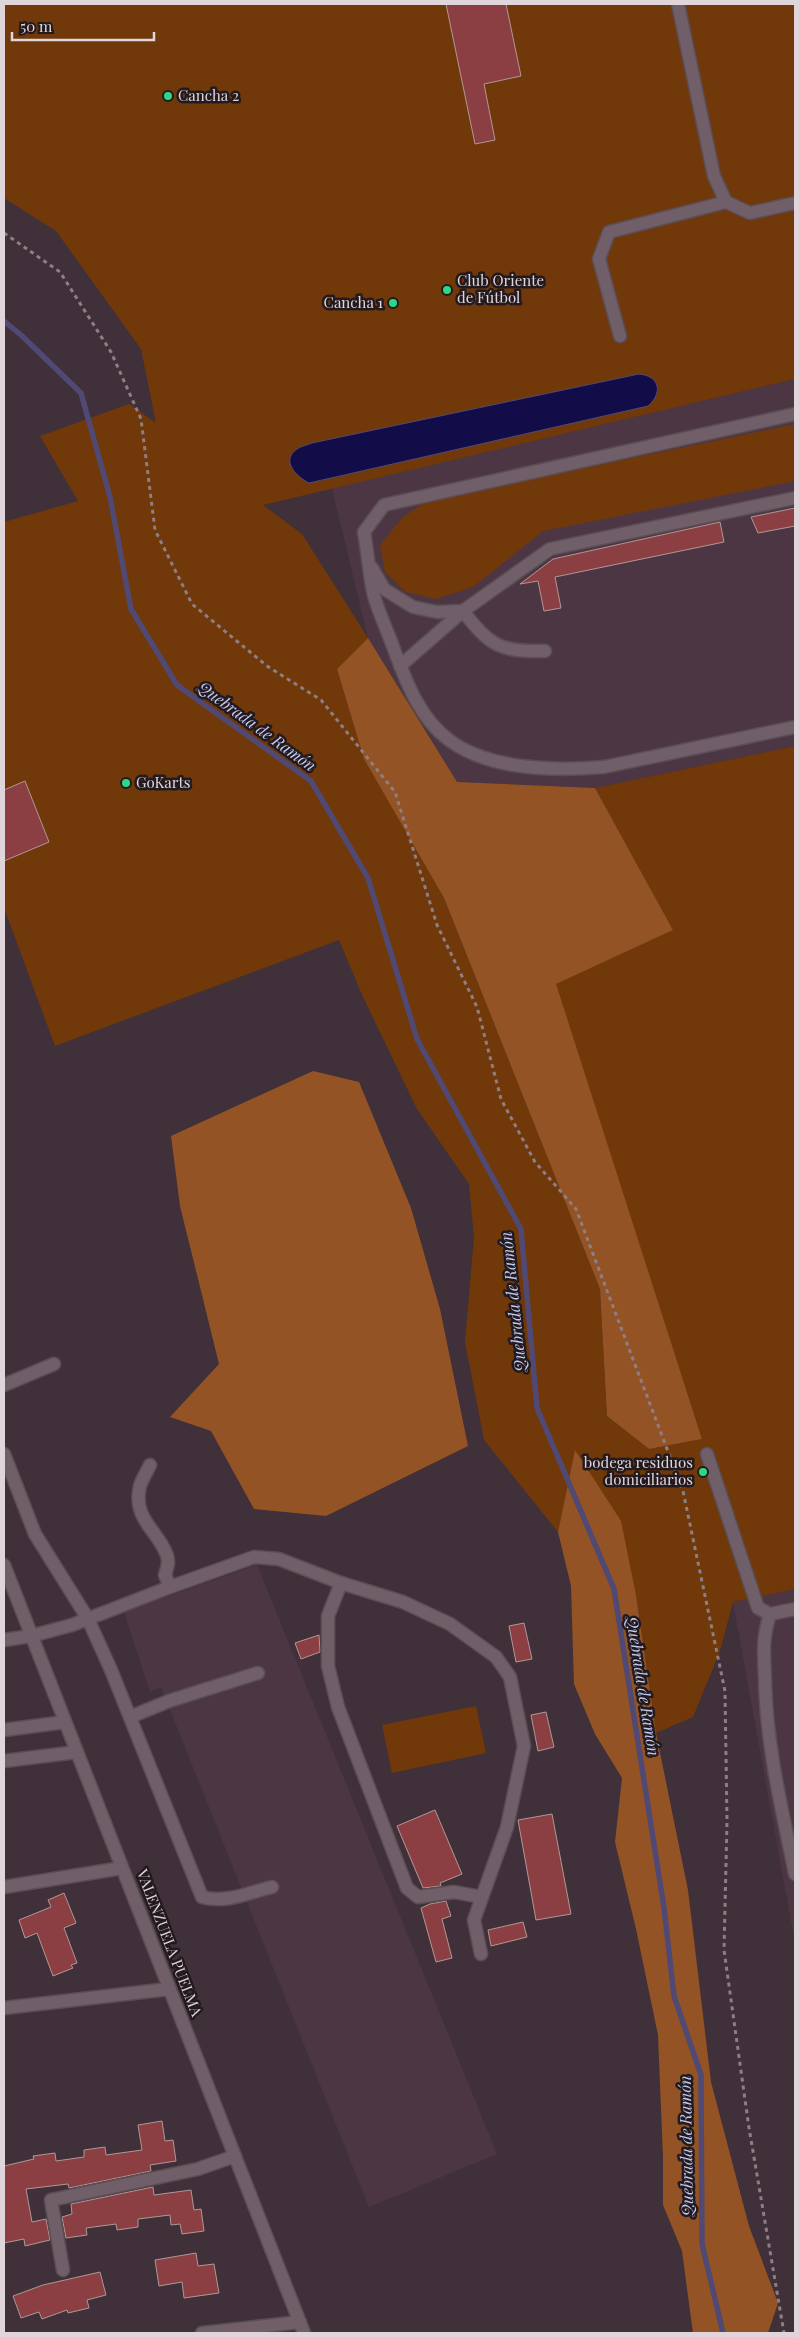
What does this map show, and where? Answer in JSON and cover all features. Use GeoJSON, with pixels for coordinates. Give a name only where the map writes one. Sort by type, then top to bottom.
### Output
{"type":"FeatureCollection","features":[{"type":"Feature","properties":{"kind":"street"},"geometry":{"type":"LineString","coordinates":[[678,4],[714,176],[726,202]]}},
{"type":"Feature","properties":{"kind":"street"},"geometry":{"type":"LineString","coordinates":[[620,336],[599,259],[609,232],[726,202],[750,213],[795,203]]}},
{"type":"Feature","properties":{"kind":"street"},"geometry":{"type":"LineString","coordinates":[[795,414],[384,505],[364,532],[374,597],[400,666],[414,696],[431,724],[448,740],[466,751],[495,760],[540,768],[573,770],[604,767],[795,727]]}},
{"type":"Feature","properties":{"kind":"street"},"geometry":{"type":"LineString","coordinates":[[400,666],[463,611],[550,549],[795,498]]}},
{"type":"Feature","properties":{"kind":"street"},"geometry":{"type":"LineString","coordinates":[[369,564],[384,588],[413,607],[437,612],[463,611]]}},
{"type":"Feature","properties":{"kind":"street"},"geometry":{"type":"LineString","coordinates":[[463,611],[481,635],[496,644],[509,649],[545,651]]}},
{"type":"Feature","properties":{"kind":"street"},"geometry":{"type":"LineString","coordinates":[[4,1385],[54,1364]]}},
{"type":"Feature","properties":{"kind":"street"},"geometry":{"type":"LineString","coordinates":[[4,1454],[35,1534],[88,1619],[130,1717],[202,1897],[212,1900],[228,1899],[272,1887]]}},
{"type":"Feature","properties":{"kind":"street"},"geometry":{"type":"LineString","coordinates":[[707,1454],[758,1608],[770,1614],[795,1609]]}},
{"type":"Feature","properties":{"kind":"street"},"geometry":{"type":"LineString","coordinates":[[150,1465],[140,1487],[140,1505],[143,1519],[166,1552],[168,1564],[165,1576],[170,1586]]}},
{"type":"Feature","properties":{"kind":"street"},"geometry":{"type":"LineString","coordinates":[[4,1640],[31,1636],[72,1625],[170,1586],[254,1557],[279,1559],[341,1583],[403,1602],[450,1624],[496,1657],[510,1677],[524,1746],[507,1827],[474,1920],[481,1954]]}},
{"type":"Feature","properties":{"kind":"street","name":"VALENZUELA PUELMA"},"geometry":{"type":"LineString","coordinates":[[4,1565],[302,2328]]}},
{"type":"Feature","properties":{"kind":"street"},"geometry":{"type":"LineString","coordinates":[[341,1583],[328,1616],[328,1666],[338,1707],[406,1888],[418,1897],[454,1892],[481,1897]]}},
{"type":"Feature","properties":{"kind":"street"},"geometry":{"type":"LineString","coordinates":[[770,1614],[762,1645],[765,1700],[771,1756],[795,1874]]}},
{"type":"Feature","properties":{"kind":"street"},"geometry":{"type":"LineString","coordinates":[[130,1717],[169,1701],[258,1673]]}},
{"type":"Feature","properties":{"kind":"street"},"geometry":{"type":"LineString","coordinates":[[4,1730],[65,1722]]}},
{"type":"Feature","properties":{"kind":"street"},"geometry":{"type":"LineString","coordinates":[[4,1762],[77,1752]]}},
{"type":"Feature","properties":{"kind":"street"},"geometry":{"type":"LineString","coordinates":[[4,1887],[122,1868]]}},
{"type":"Feature","properties":{"kind":"street"},"geometry":{"type":"LineString","coordinates":[[4,2008],[169,1989]]}},
{"type":"Feature","properties":{"kind":"street"},"geometry":{"type":"LineString","coordinates":[[63,2270],[51,2200],[198,2169],[235,2156]]}},
{"type":"Feature","properties":{"kind":"street"},"geometry":{"type":"LineString","coordinates":[[202,2333],[302,2328]]}},
{"type":"Feature","properties":{"kind":"path"},"geometry":{"type":"LineString","coordinates":[[4,233],[60,272],[111,352],[141,419],[155,530],[192,604],[267,666],[321,700],[395,792],[437,925],[477,1007],[501,1099],[535,1162],[576,1210],[683,1492],[725,1691],[727,1821],[724,1950],[749,2128],[784,2333]]}},
{"type":"Feature","properties":{"kind":"shaded area"},"geometry":{"type":"Polygon","coordinates":[[[4,4],[795,4],[795,379],[263,505],[302,534],[368,638],[337,669],[364,759],[444,898],[600,1289],[607,1416],[649,1449],[702,1439],[555,984],[673,930],[595,788],[795,746],[795,1589],[733,1602],[720,1651],[693,1717],[656,1733],[636,1595],[575,1451],[558,1532],[484,1440],[465,1342],[474,1237],[469,1184],[417,1109],[363,997],[339,940],[55,1046],[4,908],[4,522],[78,501],[40,436],[129,404],[156,423],[141,349],[56,231],[4,198],[4,4]]]}},
{"type":"Feature","properties":{"kind":"shaded area"},"geometry":{"type":"Polygon","coordinates":[[[639,374],[651,378],[657,386],[656,396],[648,406],[309,483],[295,473],[290,463],[292,454],[297,449],[312,443],[639,374]]]}},
{"type":"Feature","properties":{"kind":"shaded area"},"geometry":{"type":"Polygon","coordinates":[[[795,379],[795,746],[595,788],[457,782],[368,638],[332,488],[795,379]]]}},
{"type":"Feature","properties":{"kind":"shaded area"},"geometry":{"type":"Polygon","coordinates":[[[795,424],[795,481],[543,531],[473,587],[436,599],[406,592],[385,572],[380,545],[402,518],[427,501],[795,424]]]}},
{"type":"Feature","properties":{"kind":"shaded area"},"geometry":{"type":"Polygon","coordinates":[[[368,638],[457,782],[595,788],[673,930],[556,984],[702,1439],[649,1449],[607,1416],[600,1289],[444,898],[364,759],[337,669],[368,638]]]}},
{"type":"Feature","properties":{"kind":"shaded area"},"geometry":{"type":"Polygon","coordinates":[[[313,1071],[359,1082],[411,1208],[440,1309],[468,1446],[326,1516],[254,1509],[211,1431],[170,1417],[219,1364],[180,1206],[171,1136],[313,1071]]]}},
{"type":"Feature","properties":{"kind":"shaded area"},"geometry":{"type":"Polygon","coordinates":[[[575,1450],[621,1521],[636,1595],[656,1733],[688,1890],[711,2082],[749,2226],[778,2303],[768,2333],[693,2333],[682,2251],[663,2205],[658,2035],[636,1929],[615,1842],[622,1778],[595,1734],[574,1684],[571,1586],[558,1532],[575,1450]]]}},
{"type":"Feature","properties":{"kind":"shaded area"},"geometry":{"type":"Polygon","coordinates":[[[257,1565],[497,2154],[369,2207],[161,1687],[150,1692],[124,1612],[257,1565]]]}},
{"type":"Feature","properties":{"kind":"shaded area"},"geometry":{"type":"Polygon","coordinates":[[[795,1589],[795,1943],[733,1602],[795,1589]]]}},
{"type":"Feature","properties":{"kind":"shaded area"},"geometry":{"type":"Polygon","coordinates":[[[476,1706],[486,1753],[392,1773],[382,1725],[476,1706]]]}},
{"type":"Feature","properties":{"kind":"building"},"geometry":{"type":"Polygon","coordinates":[[[446,4],[506,4],[521,76],[484,84],[495,140],[475,144],[446,4]]]}},
{"type":"Feature","properties":{"kind":"building"},"geometry":{"type":"Polygon","coordinates":[[[795,508],[795,526],[758,533],[751,517],[795,508]]]}},
{"type":"Feature","properties":{"kind":"building"},"geometry":{"type":"Polygon","coordinates":[[[720,522],[724,542],[555,577],[561,608],[544,611],[538,581],[520,584],[553,559],[720,522]]]}},
{"type":"Feature","properties":{"kind":"building"},"geometry":{"type":"Polygon","coordinates":[[[25,781],[49,842],[4,861],[4,790],[25,781]]]}},
{"type":"Feature","properties":{"kind":"building"},"geometry":{"type":"Polygon","coordinates":[[[524,1623],[532,1659],[516,1662],[509,1626],[524,1623]]]}},
{"type":"Feature","properties":{"kind":"building"},"geometry":{"type":"Polygon","coordinates":[[[319,1635],[320,1652],[301,1659],[295,1643],[319,1635]]]}},
{"type":"Feature","properties":{"kind":"building"},"geometry":{"type":"Polygon","coordinates":[[[546,1712],[554,1747],[538,1751],[531,1715],[546,1712]]]}},
{"type":"Feature","properties":{"kind":"building"},"geometry":{"type":"Polygon","coordinates":[[[435,1810],[462,1874],[440,1883],[441,1886],[423,1888],[397,1826],[435,1810]]]}},
{"type":"Feature","properties":{"kind":"building"},"geometry":{"type":"Polygon","coordinates":[[[552,1814],[571,1914],[536,1920],[518,1820],[552,1814]]]}},
{"type":"Feature","properties":{"kind":"building"},"geometry":{"type":"Polygon","coordinates":[[[64,1893],[76,1923],[64,1928],[77,1963],[71,1965],[73,1968],[53,1976],[37,1933],[25,1938],[19,1920],[51,1907],[48,1900],[64,1893]]]}},
{"type":"Feature","properties":{"kind":"building"},"geometry":{"type":"Polygon","coordinates":[[[446,1901],[451,1916],[442,1919],[452,1958],[436,1962],[421,1908],[446,1901]]]}},
{"type":"Feature","properties":{"kind":"building"},"geometry":{"type":"Polygon","coordinates":[[[523,1922],[527,1937],[491,1946],[488,1930],[523,1922]]]}},
{"type":"Feature","properties":{"kind":"building"},"geometry":{"type":"Polygon","coordinates":[[[162,2121],[165,2141],[173,2140],[176,2161],[150,2165],[151,2171],[69,2188],[68,2184],[26,2189],[32,2222],[46,2219],[50,2240],[25,2246],[24,2239],[4,2243],[4,2166],[34,2159],[33,2156],[55,2153],[56,2161],[84,2157],[84,2150],[105,2147],[106,2155],[142,2150],[138,2125],[162,2121]]]}},
{"type":"Feature","properties":{"kind":"building"},"geometry":{"type":"Polygon","coordinates":[[[153,2187],[154,2195],[191,2190],[194,2210],[201,2209],[204,2231],[182,2234],[180,2224],[171,2225],[170,2215],[138,2219],[138,2227],[117,2230],[116,2224],[86,2228],[87,2235],[66,2238],[62,2217],[72,2214],[71,2204],[153,2187]]]}},
{"type":"Feature","properties":{"kind":"building"},"geometry":{"type":"Polygon","coordinates":[[[196,2253],[198,2266],[214,2264],[219,2293],[184,2298],[182,2282],[159,2286],[155,2260],[196,2253]]]}},
{"type":"Feature","properties":{"kind":"building"},"geometry":{"type":"Polygon","coordinates":[[[100,2272],[106,2295],[87,2300],[89,2308],[68,2313],[67,2310],[42,2319],[39,2312],[21,2318],[13,2296],[43,2285],[100,2272]]]}},
{"type":"Feature","properties":{"kind":"waterway","name":"Quebrada de Ramón"},"geometry":{"type":"LineString","coordinates":[[4,321],[81,393],[110,497],[131,609],[177,685],[311,781],[368,878],[417,1039],[521,1229],[537,1408],[614,1589],[664,1908],[674,1996],[701,2075],[702,2244],[723,2333]]}},
{"type":"Feature","properties":{"kind":"place","name":"Cancha 2"},"geometry":{"type":"Point","coordinates":[168,96]}},
{"type":"Feature","properties":{"kind":"place","name":"Club Oriente de Fútbol"},"geometry":{"type":"Point","coordinates":[447,290]}},
{"type":"Feature","properties":{"kind":"place","name":"Cancha 1"},"geometry":{"type":"Point","coordinates":[393,303]}},
{"type":"Feature","properties":{"kind":"place","name":"GoKarts"},"geometry":{"type":"Point","coordinates":[126,783]}},
{"type":"Feature","properties":{"kind":"place","name":"bodega residuos domiciliarios"},"geometry":{"type":"Point","coordinates":[703,1472]}}]}
